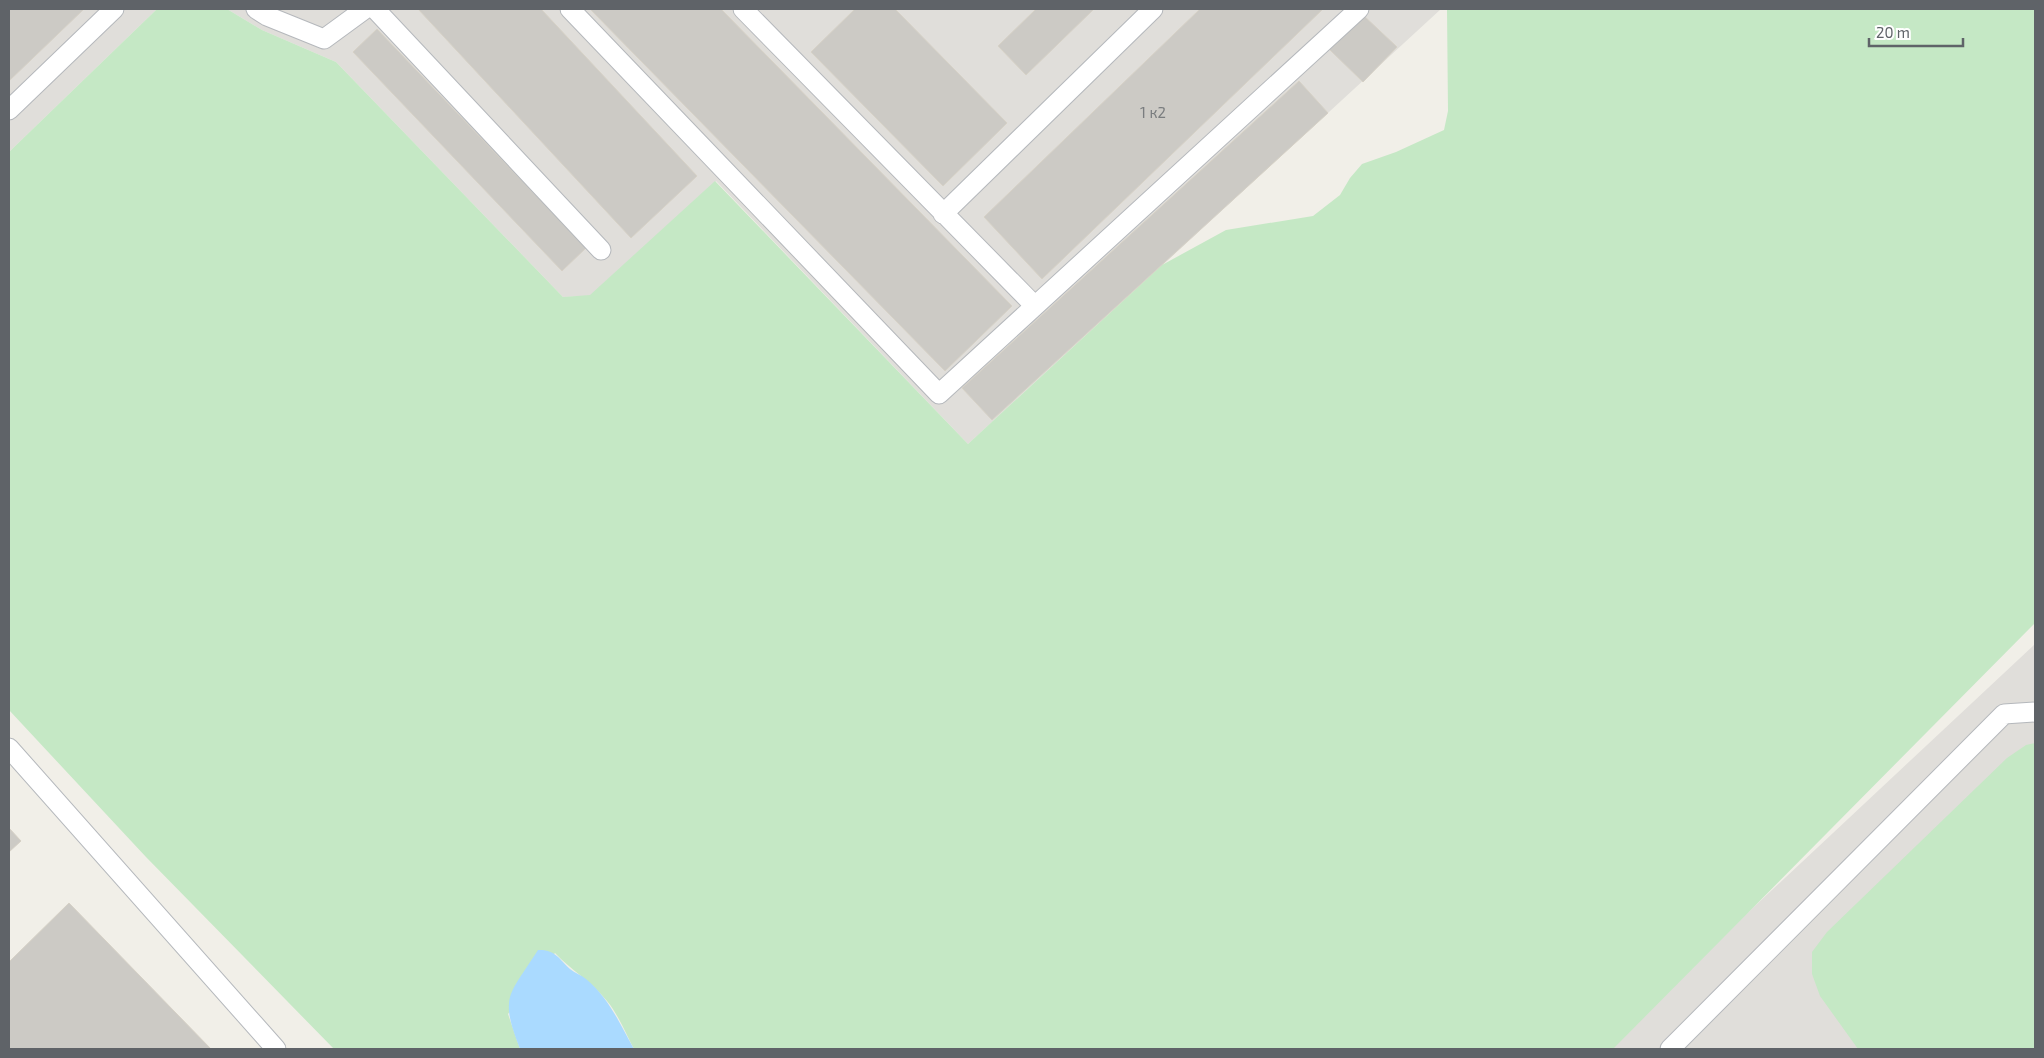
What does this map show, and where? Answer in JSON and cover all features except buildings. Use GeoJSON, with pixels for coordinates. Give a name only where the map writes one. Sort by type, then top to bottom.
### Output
{"type":"FeatureCollection","features":[{"type":"Feature","properties":{"kind":"lane"},"geometry":{"type":"LineString","coordinates":[[9,110],[114,9]]}},
{"type":"Feature","properties":{"kind":"lane"},"geometry":{"type":"LineString","coordinates":[[256,9],[267,16],[324,39],[365,9]]}},
{"type":"Feature","properties":{"kind":"lane"},"geometry":{"type":"LineString","coordinates":[[375,9],[601,250]]}},
{"type":"Feature","properties":{"kind":"lane"},"geometry":{"type":"LineString","coordinates":[[570,9],[939,394],[1359,9]]}},
{"type":"Feature","properties":{"kind":"lane"},"geometry":{"type":"LineString","coordinates":[[743,9],[1034,306]]}},
{"type":"Feature","properties":{"kind":"lane"},"geometry":{"type":"LineString","coordinates":[[943,214],[1153,9]]}},
{"type":"Feature","properties":{"kind":"lane"},"geometry":{"type":"LineString","coordinates":[[1670,1049],[2004,714],[2035,712]]}},
{"type":"Feature","properties":{"kind":"lane"},"geometry":{"type":"LineString","coordinates":[[9,748],[276,1049]]}},
{"type":"Feature","properties":{"kind":"shaded area"},"geometry":{"type":"Polygon","coordinates":[[[9,9],[157,9],[9,152],[9,9]]]}},
{"type":"Feature","properties":{"kind":"shaded area"},"geometry":{"type":"Polygon","coordinates":[[[227,9],[1441,9],[968,444],[716,181],[590,296],[563,297],[336,62],[262,30],[227,9]]]}},
{"type":"Feature","properties":{"kind":"shaded area"},"geometry":{"type":"Polygon","coordinates":[[[2035,644],[2035,1049],[1602,1049],[2035,644]]]}},
{"type":"Feature","properties":{"kind":"green space"},"geometry":{"type":"Polygon","coordinates":[[[157,9],[227,9],[262,30],[336,62],[563,297],[590,295],[715,181],[968,444],[1162,265],[1226,230],[1313,216],[1340,195],[1350,178],[1362,164],[1396,152],[1444,130],[1448,111],[1447,9],[2035,9],[2035,623],[1613,1049],[634,1049],[607,1001],[555,953],[508,1014],[520,1049],[334,1049],[146,857],[9,710],[9,152],[157,9]]]}},
{"type":"Feature","properties":{"kind":"green space"},"geometry":{"type":"Polygon","coordinates":[[[2035,743],[2035,1049],[1858,1049],[1820,996],[1812,974],[1812,952],[1827,932],[2007,758],[2026,745],[2035,743]]]}},
{"type":"Feature","properties":{"kind":"water"},"geometry":{"type":"Polygon","coordinates":[[[538,950],[553,953],[570,969],[594,986],[613,1012],[634,1049],[520,1049],[510,1017],[510,996],[538,950]]]}}]}
